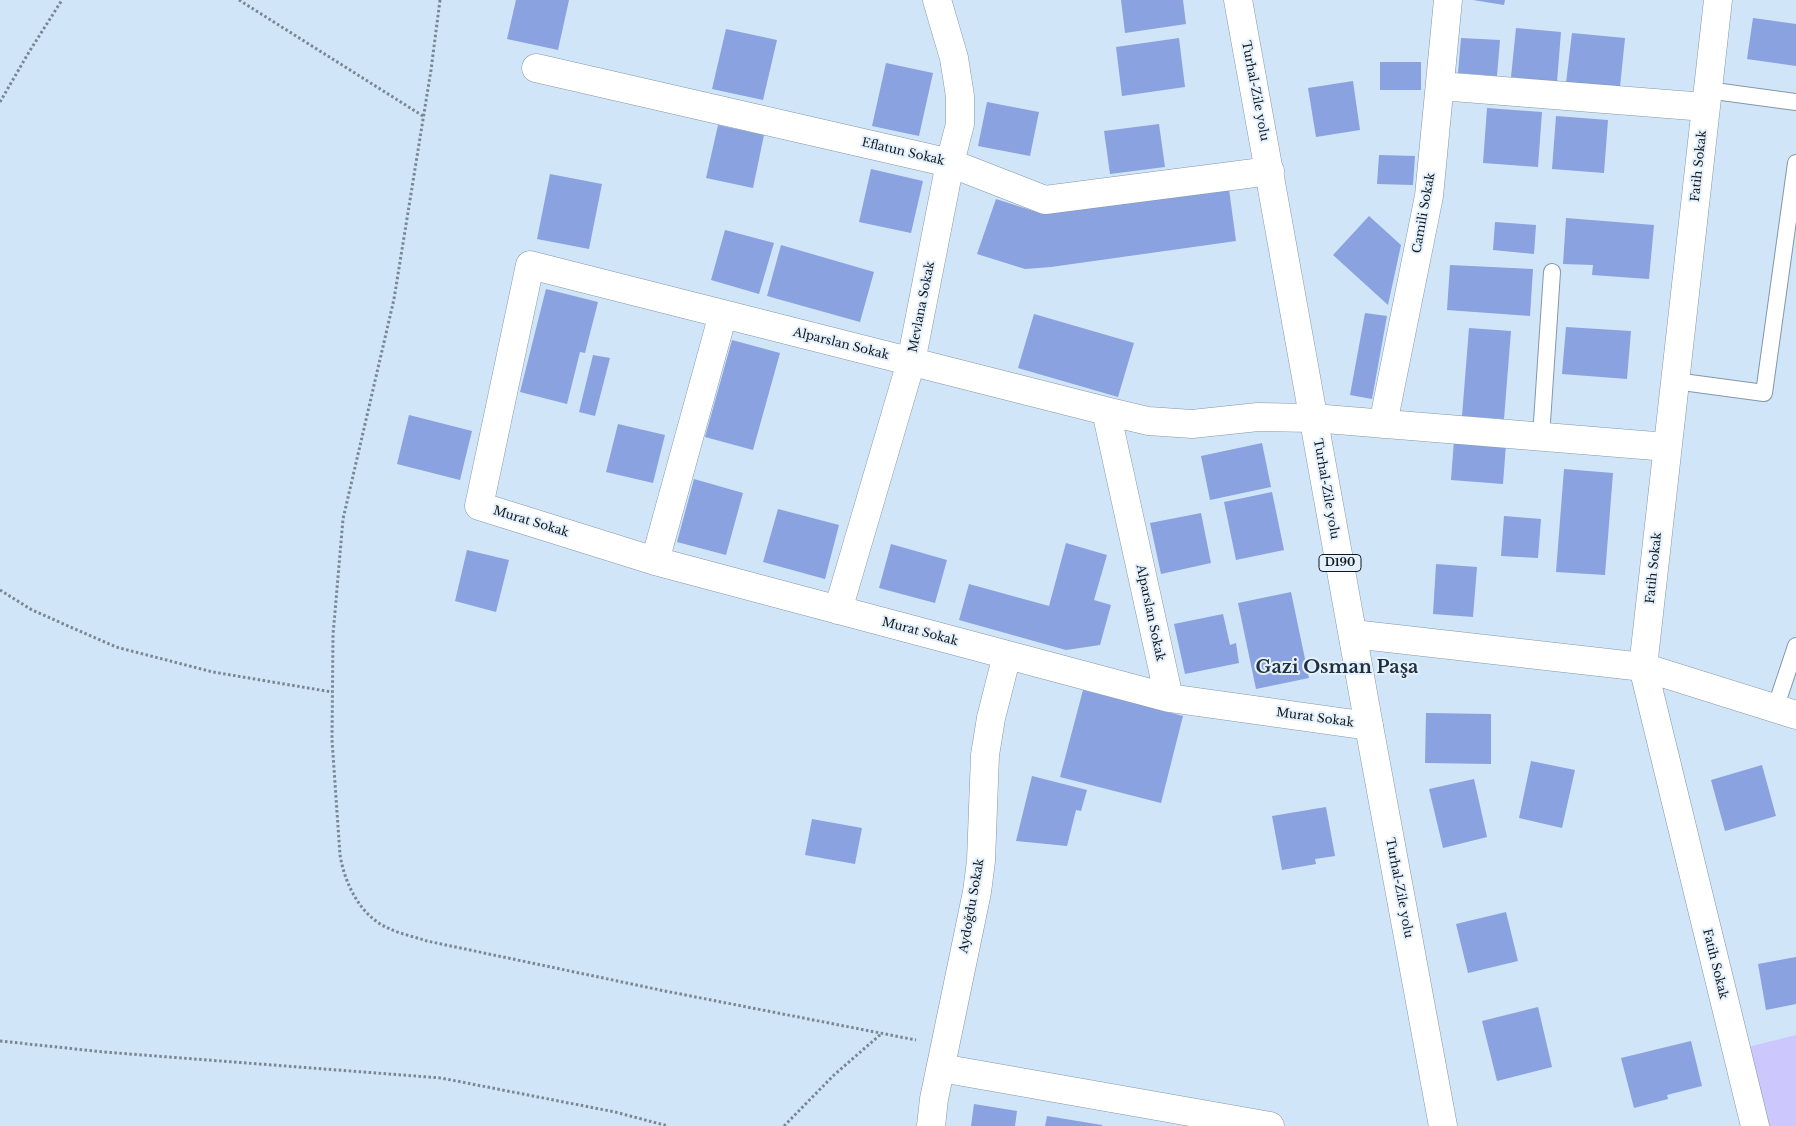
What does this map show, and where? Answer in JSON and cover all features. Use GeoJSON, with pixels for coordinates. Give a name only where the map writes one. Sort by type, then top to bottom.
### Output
{"type":"FeatureCollection","features":[{"type":"Feature","properties":{"kind":"street","name":"Mevlana Sokak"},"geometry":{"type":"LineString","coordinates":[[838,610],[911,362],[950,163],[960,124],[960,96],[954,58],[937,0]]}},
{"type":"Feature","properties":{"kind":"street","name":"Turhal-Zile yolu"},"geometry":{"type":"LineString","coordinates":[[1238,0],[1352,634],[1444,1126]]}},
{"type":"Feature","properties":{"kind":"street","name":"Camili Sokak"},"geometry":{"type":"LineString","coordinates":[[1383,424],[1430,196],[1448,0]]}},
{"type":"Feature","properties":{"kind":"street","name":"Fatih Sokak"},"geometry":{"type":"LineString","coordinates":[[1718,0],[1642,667],[1755,1126]]}},
{"type":"Feature","properties":{"kind":"street","name":"Eflatun Sokak"},"geometry":{"type":"LineString","coordinates":[[536,68],[950,163],[1045,200],[1270,172]]}},
{"type":"Feature","properties":{"kind":"street"},"geometry":{"type":"LineString","coordinates":[[1440,86],[1706,99]]}},
{"type":"Feature","properties":{"kind":"street","name":"Alparslan Sokak"},"geometry":{"type":"LineString","coordinates":[[479,506],[530,265],[1106,411],[1169,698]]}},
{"type":"Feature","properties":{"kind":"street"},"geometry":{"type":"LineString","coordinates":[[655,560],[723,314]]}},
{"type":"Feature","properties":{"kind":"street"},"geometry":{"type":"LineString","coordinates":[[1106,411],[1148,421],[1192,424],[1258,417],[1313,418],[1667,447]]}},
{"type":"Feature","properties":{"kind":"street","name":"Murat Sokak"},"geometry":{"type":"LineString","coordinates":[[479,506],[655,560],[1169,698],[1369,726]]}},
{"type":"Feature","properties":{"kind":"street"},"geometry":{"type":"LineString","coordinates":[[1352,634],[1642,667],[1786,712]]}},
{"type":"Feature","properties":{"kind":"street","name":"Aydoğdu Sokak"},"geometry":{"type":"LineString","coordinates":[[930,1126],[977,892],[981,861],[985,755],[991,718],[1007,655]]}},
{"type":"Feature","properties":{"kind":"street"},"geometry":{"type":"LineString","coordinates":[[943,1057],[1270,1126]]}},
{"type":"Feature","properties":{"kind":"lane"},"geometry":{"type":"LineString","coordinates":[[1706,99],[1796,102]]}},
{"type":"Feature","properties":{"kind":"lane"},"geometry":{"type":"LineString","coordinates":[[1675,381],[1764,393],[1796,163]]}},
{"type":"Feature","properties":{"kind":"lane"},"geometry":{"type":"LineString","coordinates":[[1541,437],[1552,272]]}},
{"type":"Feature","properties":{"kind":"lane"},"geometry":{"type":"LineString","coordinates":[[1786,712],[1796,646]]}},
{"type":"Feature","properties":{"kind":"path"},"geometry":{"type":"LineString","coordinates":[[0,102],[62,0]]}},
{"type":"Feature","properties":{"kind":"path"},"geometry":{"type":"LineString","coordinates":[[239,0],[423,116]]}},
{"type":"Feature","properties":{"kind":"path"},"geometry":{"type":"LineString","coordinates":[[440,0],[394,299],[343,519],[332,635],[332,740],[340,855],[343,873],[354,896],[368,915],[389,929],[427,940],[646,987],[881,1033],[943,1057]]}},
{"type":"Feature","properties":{"kind":"path"},"geometry":{"type":"LineString","coordinates":[[0,590],[32,610],[116,647],[213,672],[332,692]]}},
{"type":"Feature","properties":{"kind":"path"},"geometry":{"type":"LineString","coordinates":[[784,1126],[834,1075],[881,1033]]}},
{"type":"Feature","properties":{"kind":"path"},"geometry":{"type":"LineString","coordinates":[[0,1041],[104,1052],[441,1078],[615,1112],[668,1126]]}},
{"type":"Feature","properties":{"kind":"shaded area"},"geometry":{"type":"Polygon","coordinates":[[[1796,1035],[1796,1126],[1755,1126],[1736,1050],[1796,1035]]]}},
{"type":"Feature","properties":{"kind":"building"},"geometry":{"type":"Polygon","coordinates":[[[516,0],[569,0],[558,50],[507,39],[516,0]]]}},
{"type":"Feature","properties":{"kind":"building"},"geometry":{"type":"Polygon","coordinates":[[[1121,0],[1183,0],[1186,24],[1125,33],[1121,0]]]}},
{"type":"Feature","properties":{"kind":"building"},"geometry":{"type":"Polygon","coordinates":[[[1473,0],[1505,0],[1504,5],[1473,0]]]}},
{"type":"Feature","properties":{"kind":"building"},"geometry":{"type":"Polygon","coordinates":[[[1753,18],[1796,24],[1796,66],[1747,59],[1753,18]]]}},
{"type":"Feature","properties":{"kind":"building"},"geometry":{"type":"Polygon","coordinates":[[[1516,28],[1561,32],[1557,82],[1511,77],[1516,28]]]}},
{"type":"Feature","properties":{"kind":"building"},"geometry":{"type":"Polygon","coordinates":[[[726,29],[777,40],[763,100],[712,89],[726,29]]]}},
{"type":"Feature","properties":{"kind":"building"},"geometry":{"type":"Polygon","coordinates":[[[1572,33],[1625,38],[1620,87],[1566,83],[1572,33]]]}},
{"type":"Feature","properties":{"kind":"building"},"geometry":{"type":"Polygon","coordinates":[[[1179,38],[1185,87],[1122,96],[1116,47],[1179,38]]]}},
{"type":"Feature","properties":{"kind":"building"},"geometry":{"type":"Polygon","coordinates":[[[1461,38],[1500,40],[1497,76],[1458,73],[1461,38]]]}},
{"type":"Feature","properties":{"kind":"building"},"geometry":{"type":"Polygon","coordinates":[[[1380,62],[1421,62],[1421,90],[1380,90],[1380,62]]]}},
{"type":"Feature","properties":{"kind":"building"},"geometry":{"type":"Polygon","coordinates":[[[886,63],[933,73],[919,136],[872,126],[886,63]]]}},
{"type":"Feature","properties":{"kind":"building"},"geometry":{"type":"Polygon","coordinates":[[[1353,81],[1360,130],[1316,137],[1308,88],[1353,81]]]}},
{"type":"Feature","properties":{"kind":"building"},"geometry":{"type":"Polygon","coordinates":[[[987,102],[1039,112],[1030,156],[978,146],[987,102]]]}},
{"type":"Feature","properties":{"kind":"building"},"geometry":{"type":"Polygon","coordinates":[[[1487,108],[1542,112],[1538,167],[1483,163],[1487,108]]]}},
{"type":"Feature","properties":{"kind":"building"},"geometry":{"type":"Polygon","coordinates":[[[1556,116],[1608,120],[1604,173],[1552,169],[1556,116]]]}},
{"type":"Feature","properties":{"kind":"building"},"geometry":{"type":"Polygon","coordinates":[[[1159,124],[1165,167],[1110,174],[1104,131],[1159,124]]]}},
{"type":"Feature","properties":{"kind":"building"},"geometry":{"type":"Polygon","coordinates":[[[718,125],[764,135],[753,188],[706,178],[718,125]]]}},
{"type":"Feature","properties":{"kind":"building"},"geometry":{"type":"Polygon","coordinates":[[[1379,155],[1415,156],[1413,185],[1377,184],[1379,155]]]}},
{"type":"Feature","properties":{"kind":"building"},"geometry":{"type":"Polygon","coordinates":[[[871,169],[923,181],[911,233],[859,222],[871,169]]]}},
{"type":"Feature","properties":{"kind":"building"},"geometry":{"type":"Polygon","coordinates":[[[550,174],[602,184],[589,249],[537,239],[550,174]]]}},
{"type":"Feature","properties":{"kind":"building"},"geometry":{"type":"Polygon","coordinates":[[[1229,189],[1236,241],[1025,269],[977,254],[996,199],[1043,214],[1229,189]]]}},
{"type":"Feature","properties":{"kind":"building"},"geometry":{"type":"Polygon","coordinates":[[[1369,216],[1401,245],[1388,305],[1333,255],[1369,216]]]}},
{"type":"Feature","properties":{"kind":"building"},"geometry":{"type":"Polygon","coordinates":[[[1566,218],[1654,225],[1649,279],[1592,275],[1593,265],[1563,264],[1566,218]]]}},
{"type":"Feature","properties":{"kind":"building"},"geometry":{"type":"Polygon","coordinates":[[[1495,222],[1536,225],[1534,254],[1493,250],[1495,222]]]}},
{"type":"Feature","properties":{"kind":"building"},"geometry":{"type":"Polygon","coordinates":[[[725,230],[774,243],[759,294],[711,280],[725,230]]]}},
{"type":"Feature","properties":{"kind":"building"},"geometry":{"type":"Polygon","coordinates":[[[781,245],[874,272],[860,322],[767,296],[781,245]]]}},
{"type":"Feature","properties":{"kind":"building"},"geometry":{"type":"Polygon","coordinates":[[[1450,265],[1533,269],[1530,316],[1447,310],[1450,265]]]}},
{"type":"Feature","properties":{"kind":"building"},"geometry":{"type":"Polygon","coordinates":[[[546,289],[598,302],[585,353],[580,352],[567,404],[520,392],[546,289]]]}},
{"type":"Feature","properties":{"kind":"building"},"geometry":{"type":"Polygon","coordinates":[[[1365,313],[1387,316],[1372,399],[1350,395],[1365,313]]]}},
{"type":"Feature","properties":{"kind":"building"},"geometry":{"type":"Polygon","coordinates":[[[1034,314],[1134,343],[1118,397],[1018,368],[1034,314]]]}},
{"type":"Feature","properties":{"kind":"building"},"geometry":{"type":"Polygon","coordinates":[[[1566,327],[1631,331],[1627,379],[1562,374],[1566,327]]]}},
{"type":"Feature","properties":{"kind":"building"},"geometry":{"type":"Polygon","coordinates":[[[1469,328],[1511,331],[1504,419],[1462,416],[1469,328]]]}},
{"type":"Feature","properties":{"kind":"building"},"geometry":{"type":"Polygon","coordinates":[[[732,340],[780,353],[753,450],[705,437],[732,340]]]}},
{"type":"Feature","properties":{"kind":"building"},"geometry":{"type":"Polygon","coordinates":[[[593,355],[610,358],[595,416],[579,412],[593,355]]]}},
{"type":"Feature","properties":{"kind":"building"},"geometry":{"type":"Polygon","coordinates":[[[409,415],[472,431],[460,480],[397,464],[409,415]]]}},
{"type":"Feature","properties":{"kind":"building"},"geometry":{"type":"Polygon","coordinates":[[[618,424],[665,435],[653,483],[606,472],[618,424]]]}},
{"type":"Feature","properties":{"kind":"building"},"geometry":{"type":"Polygon","coordinates":[[[1454,440],[1506,444],[1503,484],[1451,480],[1454,440]]]}},
{"type":"Feature","properties":{"kind":"building"},"geometry":{"type":"Polygon","coordinates":[[[1262,443],[1271,487],[1210,500],[1201,456],[1262,443]]]}},
{"type":"Feature","properties":{"kind":"building"},"geometry":{"type":"Polygon","coordinates":[[[1564,469],[1613,473],[1605,575],[1556,572],[1564,469]]]}},
{"type":"Feature","properties":{"kind":"building"},"geometry":{"type":"Polygon","coordinates":[[[694,479],[743,493],[726,555],[677,542],[694,479]]]}},
{"type":"Feature","properties":{"kind":"building"},"geometry":{"type":"Polygon","coordinates":[[[1272,492],[1284,550],[1236,560],[1224,502],[1272,492]]]}},
{"type":"Feature","properties":{"kind":"building"},"geometry":{"type":"Polygon","coordinates":[[[778,509],[839,525],[825,579],[763,562],[778,509]]]}},
{"type":"Feature","properties":{"kind":"building"},"geometry":{"type":"Polygon","coordinates":[[[1201,513],[1211,563],[1161,574],[1150,523],[1201,513]]]}},
{"type":"Feature","properties":{"kind":"building"},"geometry":{"type":"Polygon","coordinates":[[[1504,516],[1541,519],[1538,558],[1501,556],[1504,516]]]}},
{"type":"Feature","properties":{"kind":"building"},"geometry":{"type":"Polygon","coordinates":[[[1066,543],[1107,555],[1094,600],[1111,605],[1100,645],[1066,650],[959,620],[969,584],[1049,606],[1066,543]]]}},
{"type":"Feature","properties":{"kind":"building"},"geometry":{"type":"Polygon","coordinates":[[[891,544],[947,560],[935,603],[879,588],[891,544]]]}},
{"type":"Feature","properties":{"kind":"building"},"geometry":{"type":"Polygon","coordinates":[[[467,550],[509,560],[496,612],[455,601],[467,550]]]}},
{"type":"Feature","properties":{"kind":"building"},"geometry":{"type":"Polygon","coordinates":[[[1436,564],[1477,567],[1473,617],[1433,614],[1436,564]]]}},
{"type":"Feature","properties":{"kind":"building"},"geometry":{"type":"Polygon","coordinates":[[[1291,592],[1309,678],[1256,689],[1238,603],[1291,592]]]}},
{"type":"Feature","properties":{"kind":"building"},"geometry":{"type":"Polygon","coordinates":[[[1223,614],[1230,645],[1236,643],[1239,663],[1185,674],[1174,624],[1223,614]]]}},
{"type":"Feature","properties":{"kind":"building"},"geometry":{"type":"Polygon","coordinates":[[[1083,690],[1183,716],[1161,803],[1060,777],[1083,690]]]}},
{"type":"Feature","properties":{"kind":"building"},"geometry":{"type":"Polygon","coordinates":[[[1426,713],[1491,714],[1491,764],[1425,763],[1426,713]]]}},
{"type":"Feature","properties":{"kind":"building"},"geometry":{"type":"Polygon","coordinates":[[[1531,761],[1575,770],[1562,828],[1519,818],[1531,761]]]}},
{"type":"Feature","properties":{"kind":"building"},"geometry":{"type":"Polygon","coordinates":[[[1762,765],[1776,816],[1725,831],[1711,780],[1762,765]]]}},
{"type":"Feature","properties":{"kind":"building"},"geometry":{"type":"Polygon","coordinates":[[[1032,776],[1087,790],[1081,811],[1076,810],[1067,846],[1016,841],[1032,776]]]}},
{"type":"Feature","properties":{"kind":"building"},"geometry":{"type":"Polygon","coordinates":[[[1474,779],[1487,837],[1443,848],[1429,789],[1474,779]]]}},
{"type":"Feature","properties":{"kind":"building"},"geometry":{"type":"Polygon","coordinates":[[[1326,807],[1335,856],[1315,859],[1316,864],[1282,870],[1272,816],[1326,807]]]}},
{"type":"Feature","properties":{"kind":"building"},"geometry":{"type":"Polygon","coordinates":[[[812,819],[862,828],[855,864],[805,855],[812,819]]]}},
{"type":"Feature","properties":{"kind":"building"},"geometry":{"type":"Polygon","coordinates":[[[1506,912],[1518,961],[1468,973],[1456,924],[1506,912]]]}},
{"type":"Feature","properties":{"kind":"building"},"geometry":{"type":"Polygon","coordinates":[[[1796,957],[1796,1004],[1766,1010],[1758,964],[1796,957]]]}},
{"type":"Feature","properties":{"kind":"building"},"geometry":{"type":"Polygon","coordinates":[[[1538,1007],[1552,1067],[1497,1081],[1482,1021],[1538,1007]]]}},
{"type":"Feature","properties":{"kind":"building"},"geometry":{"type":"Polygon","coordinates":[[[1691,1041],[1702,1086],[1667,1095],[1668,1099],[1634,1108],[1621,1058],[1691,1041]]]}},
{"type":"Feature","properties":{"kind":"building"},"geometry":{"type":"Polygon","coordinates":[[[974,1104],[1017,1111],[1015,1126],[971,1126],[974,1104]]]}},
{"type":"Feature","properties":{"kind":"building"},"geometry":{"type":"Polygon","coordinates":[[[1047,1116],[1102,1125],[1102,1126],[1045,1126],[1047,1116]]]}},
{"type":"Feature","properties":{"kind":"district","name":"Gazi Osman Paşa"},"geometry":{"type":"Point","coordinates":[1337,668]}}]}
